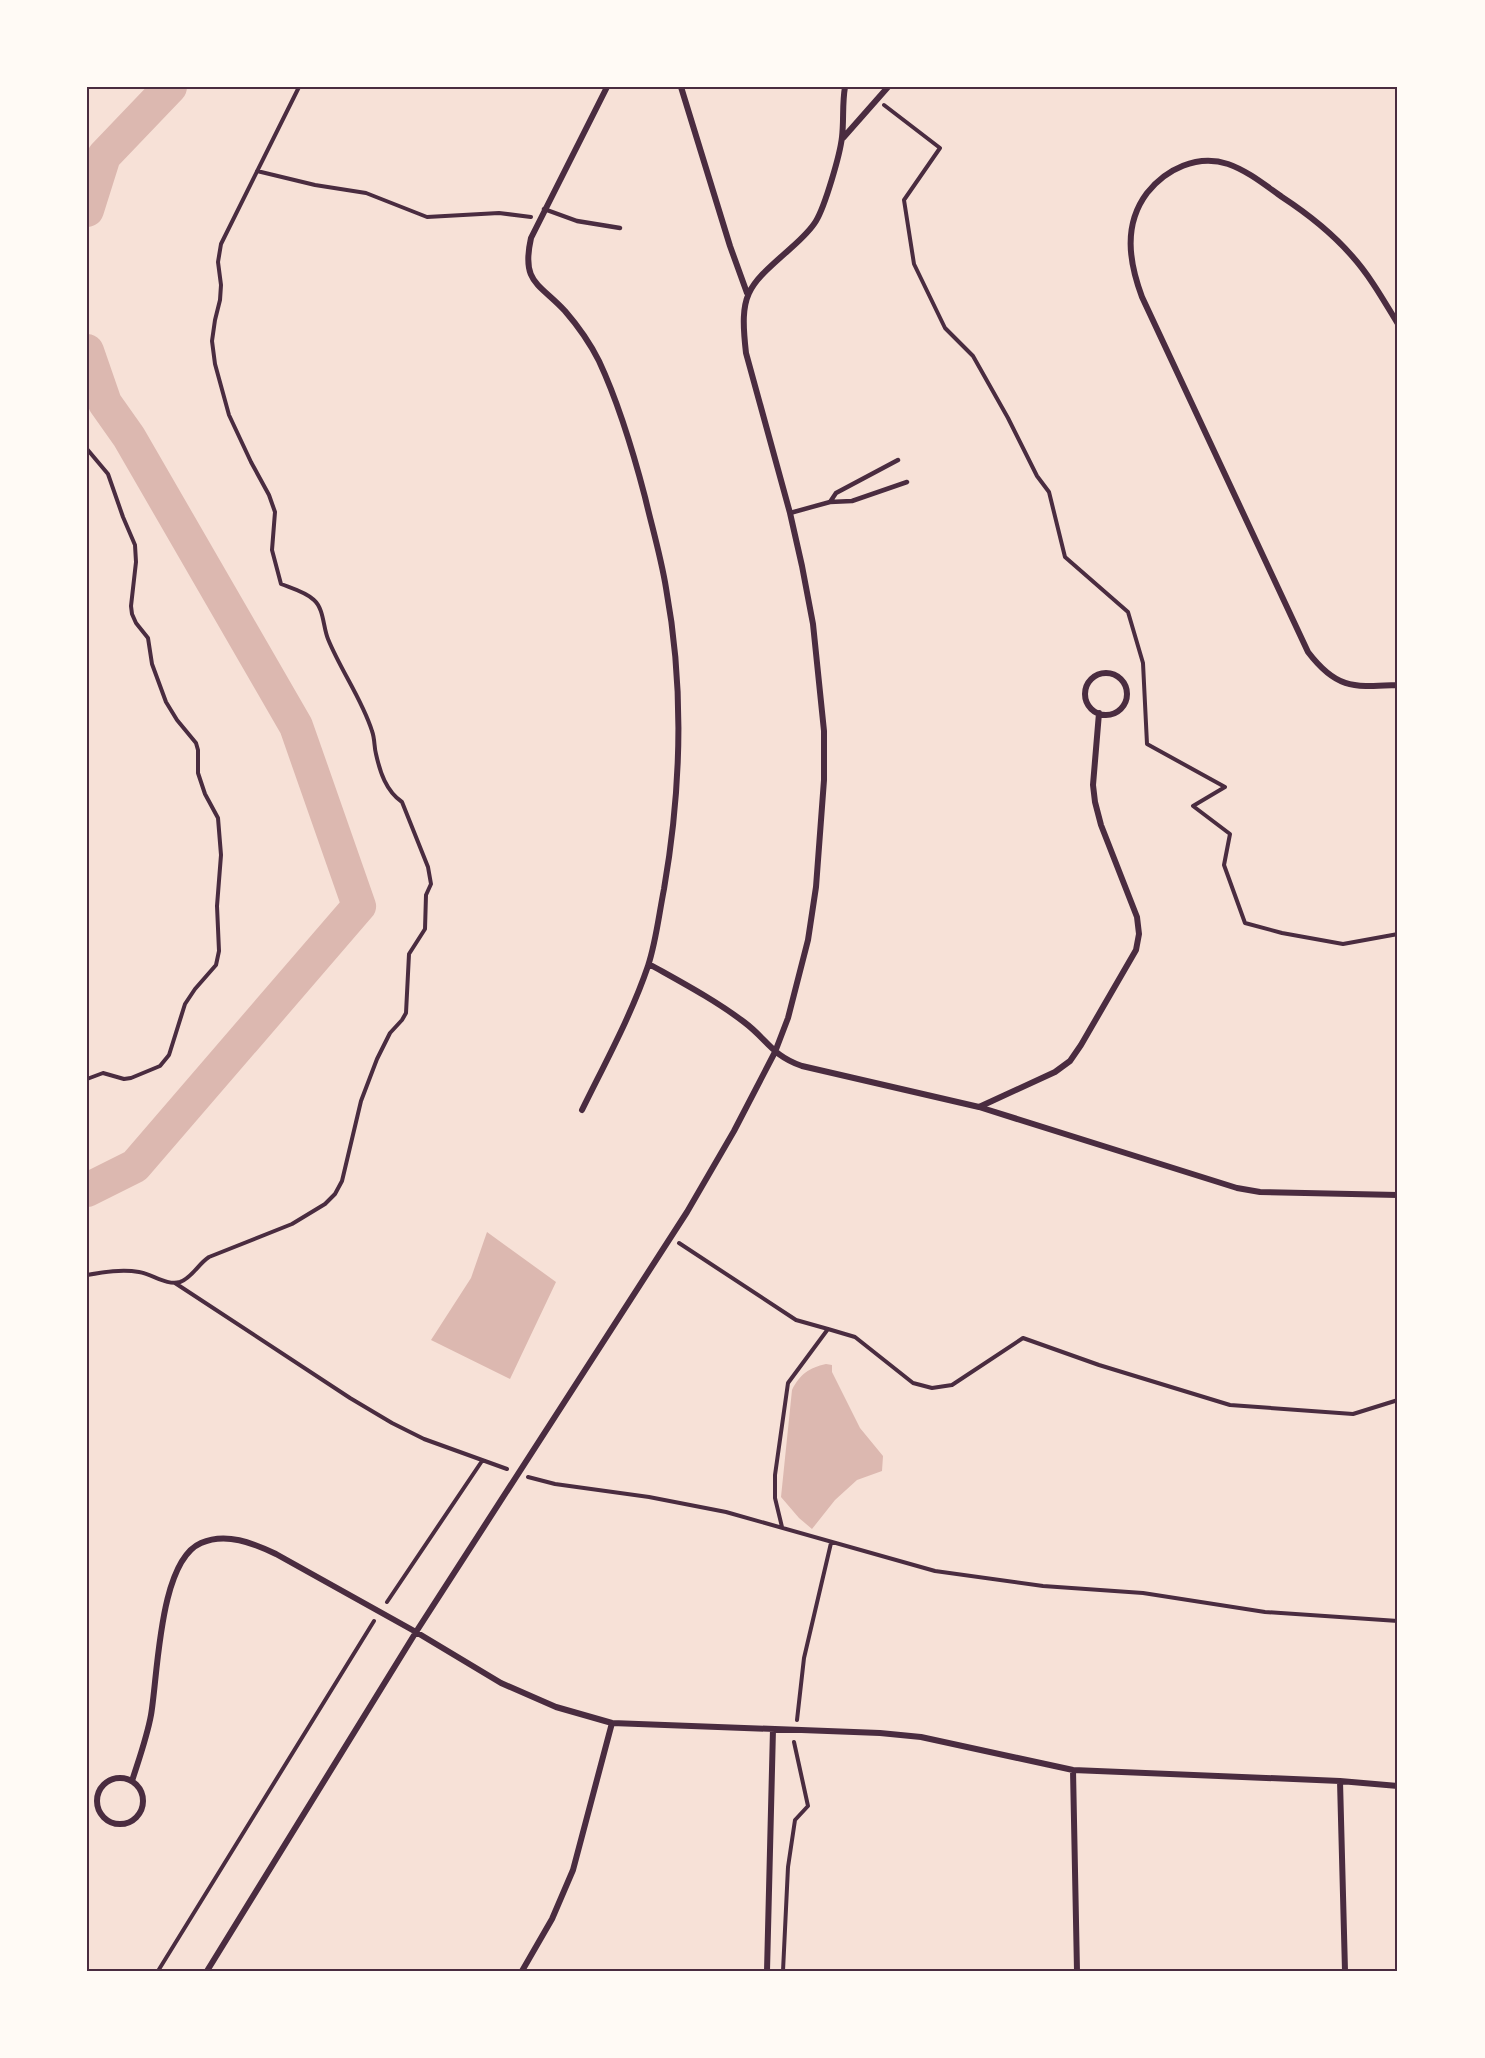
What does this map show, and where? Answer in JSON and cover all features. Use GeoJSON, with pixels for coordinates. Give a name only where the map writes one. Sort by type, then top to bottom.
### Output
{"type":"FeatureCollection","features":[{"type":"Feature","properties":{"kind":"street"},"geometry":{"type":"LineString","coordinates":[[582,1110],[630,1014],[649,964],[670,855],[675,814],[677,765],[677,700],[666,589],[635,461],[620,414],[598,360],[583,334],[564,310],[532,280],[528,268],[527,252],[531,238],[607,87]]}},
{"type":"Feature","properties":{"kind":"street"},"geometry":{"type":"LineString","coordinates":[[207,1971],[416,1632],[670,1238],[734,1131],[775,1053],[788,1018],[808,940],[816,886],[824,780],[824,731],[813,624],[790,513],[746,353],[743,329],[747,293],[730,246],[681,87]]}},
{"type":"Feature","properties":{"kind":"street"},"geometry":{"type":"LineString","coordinates":[[747,293],[759,277],[816,222],[824,203],[842,139],[845,87]]}},
{"type":"Feature","properties":{"kind":"street"},"geometry":{"type":"LineString","coordinates":[[842,139],[888,87]]}},
{"type":"Feature","properties":{"kind":"street"},"geometry":{"type":"LineString","coordinates":[[1398,324],[1353,256],[1323,227],[1250,175],[1227,164],[1208,161],[1186,164],[1164,174],[1146,194],[1133,219],[1129,242],[1133,273],[1142,297],[1308,652],[1321,669],[1332,678],[1349,685],[1398,685]]}},
{"type":"Feature","properties":{"kind":"street"},"geometry":{"type":"LineString","coordinates":[[1113,674],[1119,677],[1126,688],[1125,701],[1117,711],[1099,713],[1089,705],[1086,699],[1086,686],[1095,676],[1113,674]]}},
{"type":"Feature","properties":{"kind":"street"},"geometry":{"type":"LineString","coordinates":[[979,1107],[1054,1072],[1070,1061],[1136,950],[1137,917],[1101,825],[1095,802],[1093,785],[1099,713]]}},
{"type":"Feature","properties":{"kind":"street"},"geometry":{"type":"LineString","coordinates":[[649,964],[745,1023],[775,1053],[802,1066],[979,1107],[1237,1188],[1260,1192],[1398,1195]]}},
{"type":"Feature","properties":{"kind":"street"},"geometry":{"type":"LineString","coordinates":[[132,1781],[151,1714],[160,1636],[174,1579],[186,1555],[200,1543],[216,1539],[235,1539],[276,1554],[416,1632],[501,1683],[556,1707],[612,1723],[880,1733],[921,1737],[1074,1770],[1340,1781],[1398,1786]]}},
{"type":"Feature","properties":{"kind":"street"},"geometry":{"type":"LineString","coordinates":[[522,1971],[552,1919],[573,1870],[612,1723]]}},
{"type":"Feature","properties":{"kind":"street"},"geometry":{"type":"LineString","coordinates":[[767,1971],[772,1729]]}},
{"type":"Feature","properties":{"kind":"street"},"geometry":{"type":"LineString","coordinates":[[1074,1770],[1077,1971]]}},
{"type":"Feature","properties":{"kind":"street"},"geometry":{"type":"LineString","coordinates":[[126,1778],[132,1781],[141,1792],[143,1799],[139,1814],[134,1819],[121,1824],[107,1820],[98,1809],[96,1802],[100,1788],[111,1779],[126,1778]]}},
{"type":"Feature","properties":{"kind":"street"},"geometry":{"type":"LineString","coordinates":[[1340,1781],[1345,1971]]}},
{"type":"Feature","properties":{"kind":"lane"},"geometry":{"type":"LineString","coordinates":[[544,209],[577,221],[620,228]]}},
{"type":"Feature","properties":{"kind":"lane"},"geometry":{"type":"LineString","coordinates":[[830,502],[836,493],[898,460]]}},
{"type":"Feature","properties":{"kind":"lane"},"geometry":{"type":"LineString","coordinates":[[790,513],[830,502],[852,501],[907,482]]}},
{"type":"Feature","properties":{"kind":"path"},"geometry":{"type":"LineString","coordinates":[[174,1283],[188,1278],[208,1257],[292,1224],[325,1204],[335,1194],[342,1181],[361,1101],[377,1059],[390,1033],[406,1013],[409,954],[425,928],[426,895],[431,884],[428,867],[402,802],[393,796],[384,782],[367,716],[338,662],[326,635],[322,614],[315,600],[281,584],[272,550],[275,512],[269,495],[229,415],[215,364],[212,341],[220,300],[218,262],[221,244],[299,87]]}},
{"type":"Feature","properties":{"kind":"path"},"geometry":{"type":"LineString","coordinates":[[877,99],[940,148],[904,200],[914,264],[945,328],[973,356],[1008,418],[1036,476],[1049,492],[1065,557],[1128,612],[1143,663],[1147,744],[1225,787],[1193,806],[1230,834],[1224,864],[1245,923],[1282,933],[1343,944],[1398,934]]}},
{"type":"Feature","properties":{"kind":"path"},"geometry":{"type":"LineString","coordinates":[[257,171],[315,185],[366,193],[427,217],[499,213],[540,218]]}},
{"type":"Feature","properties":{"kind":"path"},"geometry":{"type":"LineString","coordinates":[[87,449],[108,474],[135,545],[132,614],[148,638],[152,664],[166,702],[196,743],[198,773],[205,794],[218,818],[221,855],[217,906],[219,951],[216,964],[185,1004],[168,1055],[159,1066],[131,1078],[124,1079],[103,1073],[87,1079]]}},
{"type":"Feature","properties":{"kind":"path"},"geometry":{"type":"LineString","coordinates":[[670,1238],[796,1320],[855,1337],[913,1383],[932,1388],[952,1385],[1023,1338],[1099,1365],[1230,1405],[1353,1414],[1398,1400]]}},
{"type":"Feature","properties":{"kind":"path"},"geometry":{"type":"LineString","coordinates":[[87,1275],[127,1270],[174,1283],[350,1398],[424,1439],[482,1461],[555,1484],[696,1506],[782,1527],[831,1543],[935,1571],[1043,1586],[1143,1593],[1265,1612],[1398,1621]]}},
{"type":"Feature","properties":{"kind":"path"},"geometry":{"type":"LineString","coordinates":[[782,1527],[775,1498],[775,1475],[788,1383],[828,1329]]}},
{"type":"Feature","properties":{"kind":"path"},"geometry":{"type":"LineString","coordinates":[[158,1971],[380,1612],[482,1461]]}},
{"type":"Feature","properties":{"kind":"path"},"geometry":{"type":"LineString","coordinates":[[796,1723],[804,1658],[831,1543]]}},
{"type":"Feature","properties":{"kind":"path"},"geometry":{"type":"LineString","coordinates":[[783,1971],[789,1867],[795,1820],[808,1806],[794,1745],[795,1734]]}},
{"type":"Feature","properties":{"kind":"shaded area"},"geometry":{"type":"Polygon","coordinates":[[[487,1232],[556,1282],[510,1379],[431,1340],[471,1278],[487,1232]]]}},
{"type":"Feature","properties":{"kind":"shaded area"},"geometry":{"type":"Polygon","coordinates":[[[826,1364],[832,1365],[832,1372],[860,1428],[883,1456],[882,1471],[857,1480],[835,1500],[812,1529],[781,1497],[792,1390],[806,1372],[826,1364]]]}},
{"type":"Feature","properties":{"kind":"waterway"},"geometry":{"type":"LineString","coordinates":[[87,210],[104,156],[170,87]]}},
{"type":"Feature","properties":{"kind":"waterway"},"geometry":{"type":"LineString","coordinates":[[87,351],[105,403],[129,437],[296,726],[359,906],[135,1166],[87,1190]]}}]}
